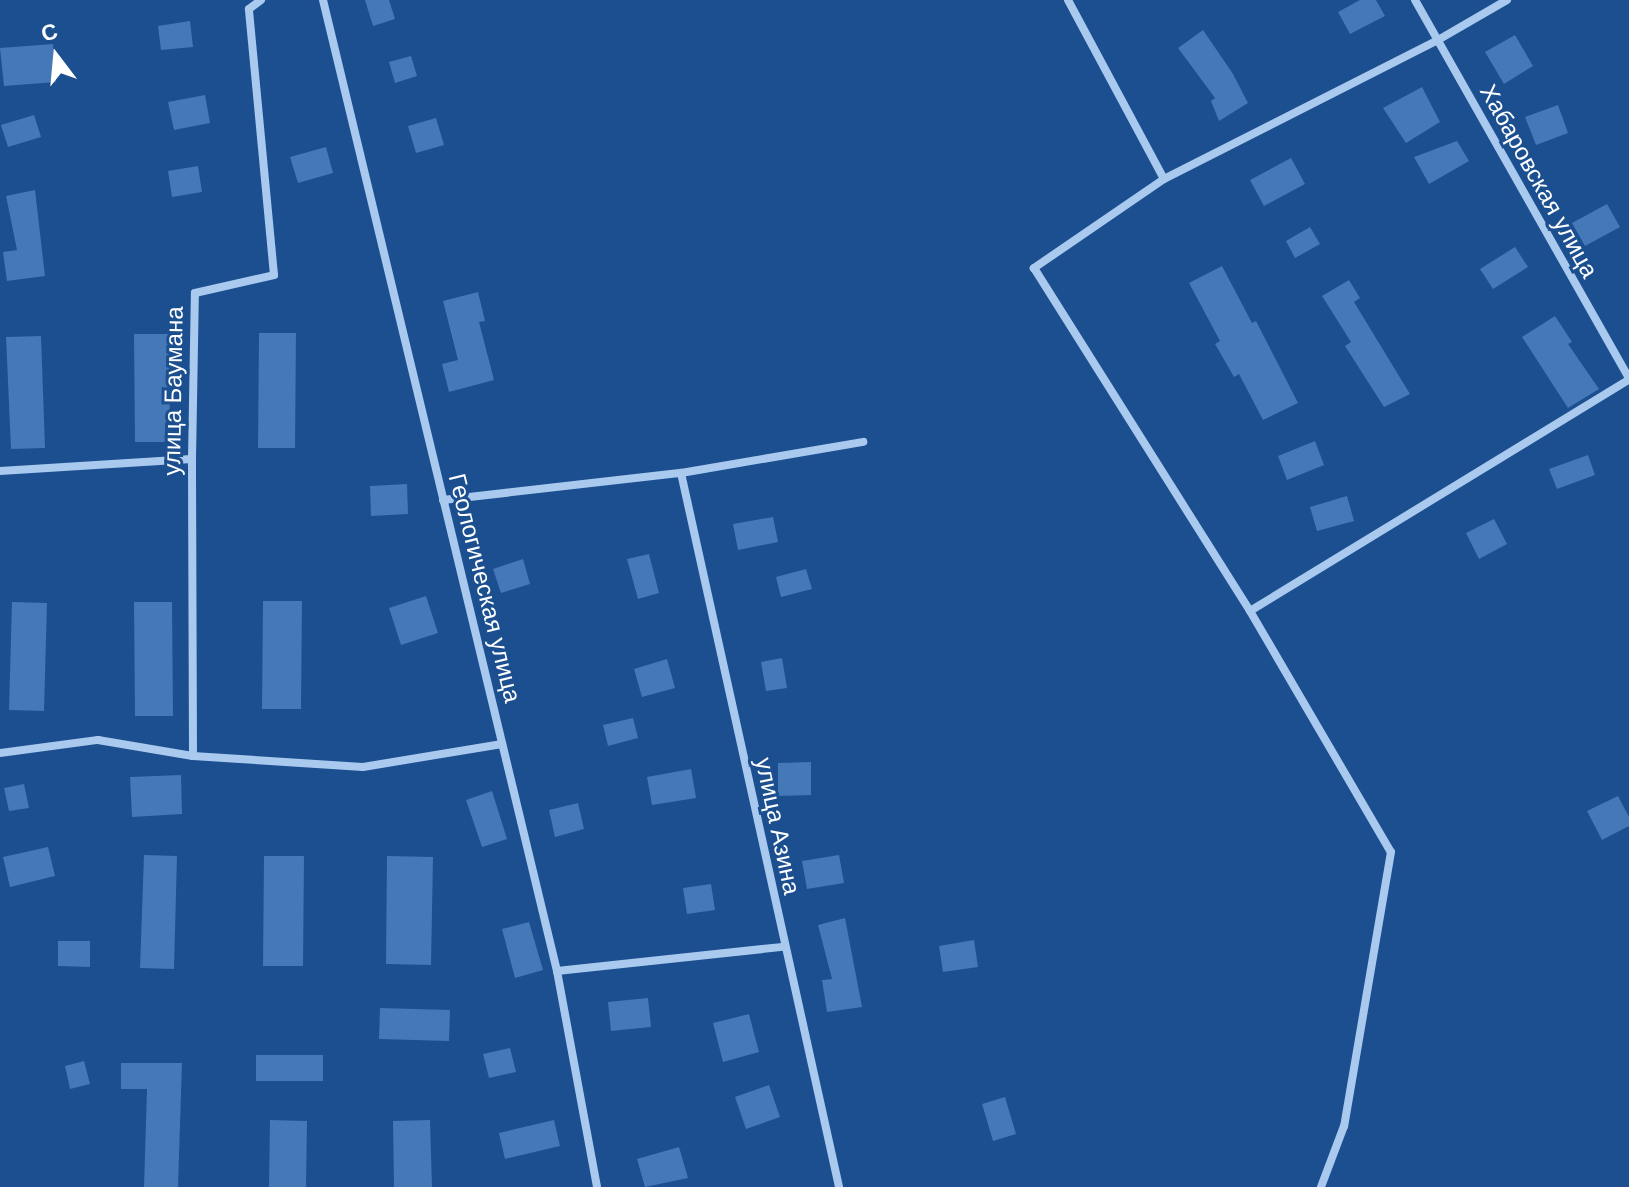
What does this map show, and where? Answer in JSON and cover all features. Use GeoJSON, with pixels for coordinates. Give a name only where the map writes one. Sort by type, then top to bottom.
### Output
{"type":"FeatureCollection","features":[{"type":"Feature","properties":{"kind":"street","name":"улица Баумана"},"geometry":{"type":"LineString","coordinates":[[193,756],[195,293],[274,275],[249,9],[261,0]]}},
{"type":"Feature","properties":{"kind":"street","name":"Геологическая улица"},"geometry":{"type":"LineString","coordinates":[[323,0],[557,971],[597,1187]]}},
{"type":"Feature","properties":{"kind":"street"},"geometry":{"type":"LineString","coordinates":[[1068,0],[1164,179]]}},
{"type":"Feature","properties":{"kind":"street","name":"Хабаровская улица"},"geometry":{"type":"LineString","coordinates":[[1415,0],[1628,379]]}},
{"type":"Feature","properties":{"kind":"street"},"geometry":{"type":"LineString","coordinates":[[1321,1187],[1344,1126],[1391,852],[1250,611],[1034,268],[1164,179],[1438,40],[1507,0]]}},
{"type":"Feature","properties":{"kind":"street"},"geometry":{"type":"LineString","coordinates":[[1250,611],[1628,379]]}},
{"type":"Feature","properties":{"kind":"street"},"geometry":{"type":"LineString","coordinates":[[443,500],[681,473],[863,442]]}},
{"type":"Feature","properties":{"kind":"street"},"geometry":{"type":"LineString","coordinates":[[0,471],[192,459]]}},
{"type":"Feature","properties":{"kind":"street","name":"улица Азина"},"geometry":{"type":"LineString","coordinates":[[681,473],[783,947],[839,1187]]}},
{"type":"Feature","properties":{"kind":"street"},"geometry":{"type":"LineString","coordinates":[[0,753],[98,740],[193,756],[363,767],[502,744]]}},
{"type":"Feature","properties":{"kind":"street"},"geometry":{"type":"LineString","coordinates":[[557,971],[783,947]]}},
{"type":"Feature","properties":{"kind":"building"},"geometry":{"type":"Polygon","coordinates":[[[365,0],[389,0],[395,19],[373,26],[365,0]]]}},
{"type":"Feature","properties":{"kind":"building"},"geometry":{"type":"Polygon","coordinates":[[[1360,0],[1376,0],[1385,16],[1350,34],[1338,12],[1360,0]]]}},
{"type":"Feature","properties":{"kind":"building"},"geometry":{"type":"Polygon","coordinates":[[[190,21],[193,47],[161,50],[158,26],[190,21]]]}},
{"type":"Feature","properties":{"kind":"building"},"geometry":{"type":"Polygon","coordinates":[[[1203,30],[1233,74],[1248,103],[1219,121],[1211,101],[1215,98],[1178,48],[1203,30]]]}},
{"type":"Feature","properties":{"kind":"building"},"geometry":{"type":"Polygon","coordinates":[[[1515,35],[1533,66],[1504,84],[1485,52],[1515,35]]]}},
{"type":"Feature","properties":{"kind":"building"},"geometry":{"type":"Polygon","coordinates":[[[53,44],[56,82],[4,86],[0,48],[53,44]]]}},
{"type":"Feature","properties":{"kind":"building"},"geometry":{"type":"Polygon","coordinates":[[[411,56],[417,76],[395,83],[389,62],[411,56]]]}},
{"type":"Feature","properties":{"kind":"building"},"geometry":{"type":"Polygon","coordinates":[[[1422,87],[1440,122],[1406,143],[1383,108],[1422,87]]]}},
{"type":"Feature","properties":{"kind":"building"},"geometry":{"type":"Polygon","coordinates":[[[205,95],[210,123],[174,130],[168,102],[205,95]]]}},
{"type":"Feature","properties":{"kind":"building"},"geometry":{"type":"Polygon","coordinates":[[[1558,105],[1568,133],[1536,145],[1525,117],[1558,105]]]}},
{"type":"Feature","properties":{"kind":"building"},"geometry":{"type":"Polygon","coordinates":[[[34,115],[41,137],[8,147],[1,125],[34,115]]]}},
{"type":"Feature","properties":{"kind":"building"},"geometry":{"type":"Polygon","coordinates":[[[436,118],[444,145],[416,153],[408,126],[436,118]]]}},
{"type":"Feature","properties":{"kind":"building"},"geometry":{"type":"Polygon","coordinates":[[[1457,141],[1469,161],[1429,184],[1414,157],[1457,141]]]}},
{"type":"Feature","properties":{"kind":"building"},"geometry":{"type":"Polygon","coordinates":[[[326,147],[333,173],[298,183],[290,157],[326,147]]]}},
{"type":"Feature","properties":{"kind":"building"},"geometry":{"type":"Polygon","coordinates":[[[1291,158],[1305,184],[1264,206],[1250,180],[1291,158]]]}},
{"type":"Feature","properties":{"kind":"building"},"geometry":{"type":"Polygon","coordinates":[[[198,166],[202,192],[172,197],[168,171],[198,166]]]}},
{"type":"Feature","properties":{"kind":"building"},"geometry":{"type":"Polygon","coordinates":[[[35,190],[45,276],[7,281],[3,252],[17,250],[6,196],[35,190]]]}},
{"type":"Feature","properties":{"kind":"building"},"geometry":{"type":"Polygon","coordinates":[[[1607,204],[1620,227],[1585,246],[1572,223],[1607,204]]]}},
{"type":"Feature","properties":{"kind":"building"},"geometry":{"type":"Polygon","coordinates":[[[1310,227],[1320,244],[1295,258],[1286,241],[1310,227]]]}},
{"type":"Feature","properties":{"kind":"building"},"geometry":{"type":"Polygon","coordinates":[[[1515,247],[1528,267],[1493,289],[1480,269],[1515,247]]]}},
{"type":"Feature","properties":{"kind":"building"},"geometry":{"type":"Polygon","coordinates":[[[1222,266],[1252,323],[1256,321],[1298,403],[1263,420],[1239,374],[1234,377],[1215,344],[1220,341],[1189,283],[1222,266]]]}},
{"type":"Feature","properties":{"kind":"building"},"geometry":{"type":"Polygon","coordinates":[[[1349,280],[1360,298],[1354,302],[1410,394],[1384,407],[1345,346],[1351,342],[1322,296],[1349,280]]]}},
{"type":"Feature","properties":{"kind":"building"},"geometry":{"type":"Polygon","coordinates":[[[478,292],[485,321],[479,322],[494,380],[449,392],[442,364],[458,360],[443,301],[478,292]]]}},
{"type":"Feature","properties":{"kind":"building"},"geometry":{"type":"Polygon","coordinates":[[[1555,316],[1572,342],[1568,344],[1599,389],[1568,408],[1522,337],[1555,316]]]}},
{"type":"Feature","properties":{"kind":"building"},"geometry":{"type":"Polygon","coordinates":[[[259,333],[296,333],[295,448],[258,448],[259,333]]]}},
{"type":"Feature","properties":{"kind":"building"},"geometry":{"type":"Polygon","coordinates":[[[134,334],[169,334],[170,442],[135,442],[134,334]]]}},
{"type":"Feature","properties":{"kind":"building"},"geometry":{"type":"Polygon","coordinates":[[[41,336],[45,448],[11,449],[6,337],[41,336]]]}},
{"type":"Feature","properties":{"kind":"building"},"geometry":{"type":"Polygon","coordinates":[[[1315,441],[1324,465],[1287,480],[1278,456],[1315,441]]]}},
{"type":"Feature","properties":{"kind":"building"},"geometry":{"type":"Polygon","coordinates":[[[1588,455],[1595,475],[1557,489],[1549,469],[1588,455]]]}},
{"type":"Feature","properties":{"kind":"building"},"geometry":{"type":"Polygon","coordinates":[[[407,484],[408,514],[371,516],[370,486],[407,484]]]}},
{"type":"Feature","properties":{"kind":"building"},"geometry":{"type":"Polygon","coordinates":[[[1347,496],[1354,521],[1317,531],[1310,507],[1347,496]]]}},
{"type":"Feature","properties":{"kind":"building"},"geometry":{"type":"Polygon","coordinates":[[[773,517],[778,542],[738,550],[733,524],[773,517]]]}},
{"type":"Feature","properties":{"kind":"building"},"geometry":{"type":"Polygon","coordinates":[[[1494,519],[1507,544],[1479,559],[1466,533],[1494,519]]]}},
{"type":"Feature","properties":{"kind":"building"},"geometry":{"type":"Polygon","coordinates":[[[649,554],[659,593],[638,599],[627,559],[649,554]]]}},
{"type":"Feature","properties":{"kind":"building"},"geometry":{"type":"Polygon","coordinates":[[[523,559],[530,584],[501,593],[493,569],[523,559]]]}},
{"type":"Feature","properties":{"kind":"building"},"geometry":{"type":"Polygon","coordinates":[[[806,569],[812,589],[781,597],[776,577],[806,569]]]}},
{"type":"Feature","properties":{"kind":"building"},"geometry":{"type":"Polygon","coordinates":[[[426,596],[438,633],[401,645],[389,608],[426,596]]]}},
{"type":"Feature","properties":{"kind":"building"},"geometry":{"type":"Polygon","coordinates":[[[263,601],[302,601],[301,709],[262,709],[263,601]]]}},
{"type":"Feature","properties":{"kind":"building"},"geometry":{"type":"Polygon","coordinates":[[[12,602],[47,603],[44,711],[9,710],[12,602]]]}},
{"type":"Feature","properties":{"kind":"building"},"geometry":{"type":"Polygon","coordinates":[[[134,602],[172,602],[173,716],[135,716],[134,602]]]}},
{"type":"Feature","properties":{"kind":"building"},"geometry":{"type":"Polygon","coordinates":[[[782,658],[787,688],[766,691],[761,662],[782,658]]]}},
{"type":"Feature","properties":{"kind":"building"},"geometry":{"type":"Polygon","coordinates":[[[667,659],[675,688],[642,697],[634,669],[667,659]]]}},
{"type":"Feature","properties":{"kind":"building"},"geometry":{"type":"Polygon","coordinates":[[[633,718],[638,738],[608,746],[603,725],[633,718]]]}},
{"type":"Feature","properties":{"kind":"building"},"geometry":{"type":"Polygon","coordinates":[[[811,762],[811,795],[778,796],[778,763],[811,762]]]}},
{"type":"Feature","properties":{"kind":"building"},"geometry":{"type":"Polygon","coordinates":[[[691,769],[696,798],[652,805],[647,777],[691,769]]]}},
{"type":"Feature","properties":{"kind":"building"},"geometry":{"type":"Polygon","coordinates":[[[181,775],[182,814],[132,817],[130,777],[181,775]]]}},
{"type":"Feature","properties":{"kind":"building"},"geometry":{"type":"Polygon","coordinates":[[[24,784],[29,808],[9,811],[4,788],[24,784]]]}},
{"type":"Feature","properties":{"kind":"building"},"geometry":{"type":"Polygon","coordinates":[[[492,791],[507,839],[482,847],[466,800],[492,791]]]}},
{"type":"Feature","properties":{"kind":"building"},"geometry":{"type":"Polygon","coordinates":[[[1618,796],[1629,817],[1629,826],[1602,840],[1587,811],[1618,796]]]}},
{"type":"Feature","properties":{"kind":"building"},"geometry":{"type":"Polygon","coordinates":[[[578,803],[584,829],[555,837],[549,810],[578,803]]]}},
{"type":"Feature","properties":{"kind":"building"},"geometry":{"type":"Polygon","coordinates":[[[48,847],[55,876],[10,887],[3,857],[48,847]]]}},
{"type":"Feature","properties":{"kind":"building"},"geometry":{"type":"Polygon","coordinates":[[[144,855],[177,856],[174,969],[140,968],[144,855]]]}},
{"type":"Feature","properties":{"kind":"building"},"geometry":{"type":"Polygon","coordinates":[[[839,855],[844,883],[807,889],[802,861],[839,855]]]}},
{"type":"Feature","properties":{"kind":"building"},"geometry":{"type":"Polygon","coordinates":[[[264,856],[304,856],[303,966],[263,966],[264,856]]]}},
{"type":"Feature","properties":{"kind":"building"},"geometry":{"type":"Polygon","coordinates":[[[387,856],[433,857],[431,965],[386,964],[387,856]]]}},
{"type":"Feature","properties":{"kind":"building"},"geometry":{"type":"Polygon","coordinates":[[[711,884],[715,910],[687,914],[683,888],[711,884]]]}},
{"type":"Feature","properties":{"kind":"building"},"geometry":{"type":"Polygon","coordinates":[[[845,918],[862,1007],[827,1012],[822,980],[832,979],[818,925],[845,918]]]}},
{"type":"Feature","properties":{"kind":"building"},"geometry":{"type":"Polygon","coordinates":[[[529,922],[543,970],[515,978],[502,929],[529,922]]]}},
{"type":"Feature","properties":{"kind":"building"},"geometry":{"type":"Polygon","coordinates":[[[974,940],[978,967],[943,972],[939,946],[974,940]]]}},
{"type":"Feature","properties":{"kind":"building"},"geometry":{"type":"Polygon","coordinates":[[[58,941],[90,941],[90,967],[58,966],[58,941]]]}},
{"type":"Feature","properties":{"kind":"building"},"geometry":{"type":"Polygon","coordinates":[[[648,998],[651,1027],[611,1031],[608,1002],[648,998]]]}},
{"type":"Feature","properties":{"kind":"building"},"geometry":{"type":"Polygon","coordinates":[[[380,1008],[450,1010],[449,1041],[379,1039],[380,1008]]]}},
{"type":"Feature","properties":{"kind":"building"},"geometry":{"type":"Polygon","coordinates":[[[749,1014],[759,1052],[723,1062],[713,1023],[749,1014]]]}},
{"type":"Feature","properties":{"kind":"building"},"geometry":{"type":"Polygon","coordinates":[[[510,1048],[516,1072],[489,1078],[483,1054],[510,1048]]]}},
{"type":"Feature","properties":{"kind":"building"},"geometry":{"type":"Polygon","coordinates":[[[256,1055],[323,1055],[323,1081],[256,1081],[256,1055]]]}},
{"type":"Feature","properties":{"kind":"building"},"geometry":{"type":"Polygon","coordinates":[[[84,1061],[90,1084],[70,1089],[65,1066],[84,1061]]]}},
{"type":"Feature","properties":{"kind":"building"},"geometry":{"type":"Polygon","coordinates":[[[121,1063],[182,1063],[178,1187],[144,1187],[147,1089],[121,1089],[121,1063]]]}},
{"type":"Feature","properties":{"kind":"building"},"geometry":{"type":"Polygon","coordinates":[[[769,1085],[780,1117],[746,1129],[735,1097],[769,1085]]]}},
{"type":"Feature","properties":{"kind":"building"},"geometry":{"type":"Polygon","coordinates":[[[1005,1097],[1016,1134],[993,1141],[982,1104],[1005,1097]]]}},
{"type":"Feature","properties":{"kind":"building"},"geometry":{"type":"Polygon","coordinates":[[[270,1120],[307,1121],[306,1187],[269,1187],[270,1120]]]}},
{"type":"Feature","properties":{"kind":"building"},"geometry":{"type":"Polygon","coordinates":[[[430,1120],[432,1187],[394,1187],[393,1121],[430,1120]]]}},
{"type":"Feature","properties":{"kind":"building"},"geometry":{"type":"Polygon","coordinates":[[[554,1120],[560,1146],[505,1159],[499,1133],[554,1120]]]}},
{"type":"Feature","properties":{"kind":"building"},"geometry":{"type":"Polygon","coordinates":[[[679,1147],[688,1178],[645,1187],[637,1159],[679,1147]]]}}]}
